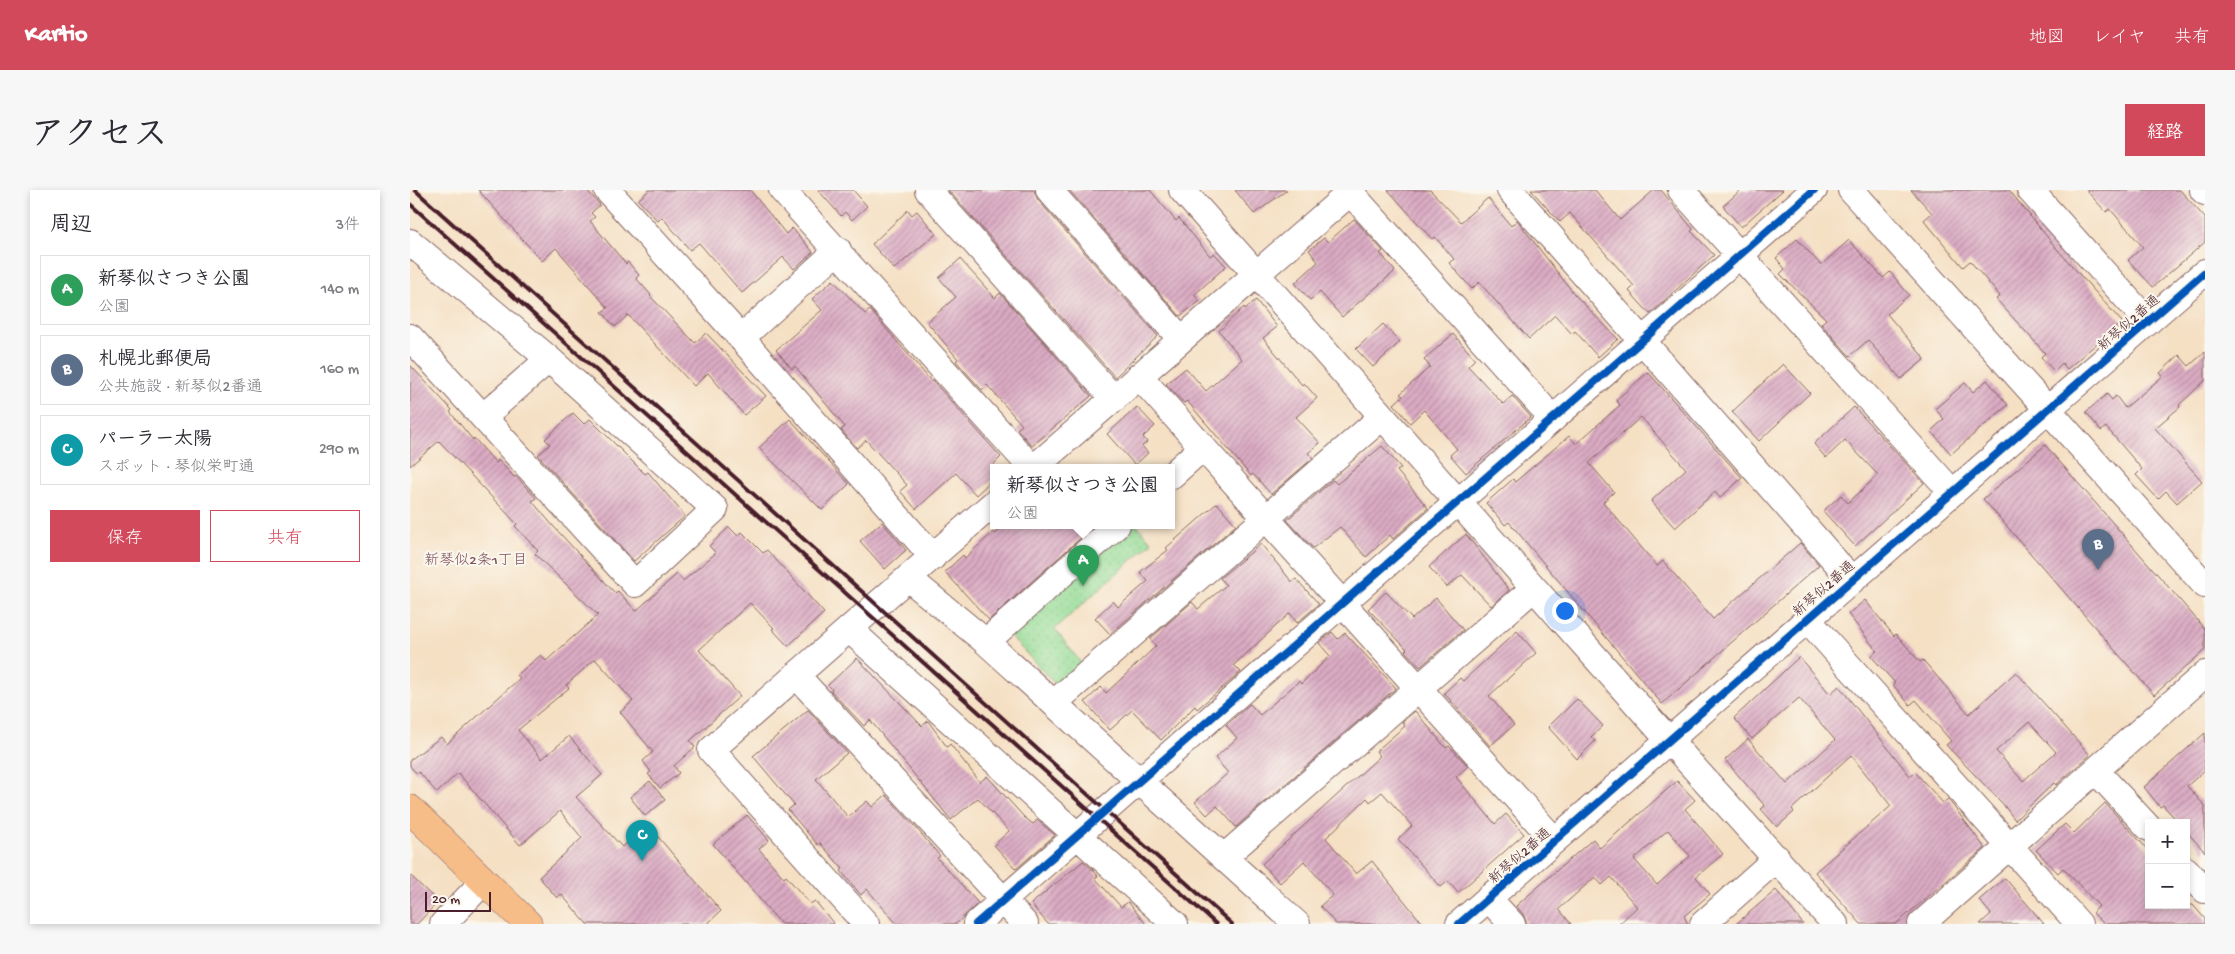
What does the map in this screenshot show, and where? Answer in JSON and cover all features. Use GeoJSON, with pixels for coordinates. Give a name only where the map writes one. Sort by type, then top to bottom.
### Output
{"type":"FeatureCollection","features":[{"type":"Feature","properties":{"kind":"main road"},"geometry":{"type":"LineString","coordinates":[[410,810],[528,924]]}},
{"type":"Feature","properties":{"kind":"street"},"geometry":{"type":"LineString","coordinates":[[607,190],[933,557]]}},
{"type":"Feature","properties":{"kind":"street"},"geometry":{"type":"LineString","coordinates":[[782,190],[1030,464]]}},
{"type":"Feature","properties":{"kind":"street"},"geometry":{"type":"LineString","coordinates":[[928,190],[1114,399]]}},
{"type":"Feature","properties":{"kind":"street"},"geometry":{"type":"LineString","coordinates":[[1049,190],[1182,340]]}},
{"type":"Feature","properties":{"kind":"street"},"geometry":{"type":"LineString","coordinates":[[1182,190],[1457,502],[1835,924]]}},
{"type":"Feature","properties":{"kind":"street"},"geometry":{"type":"LineString","coordinates":[[1681,190],[1739,257],[1952,492]]}},
{"type":"Feature","properties":{"kind":"street"},"geometry":{"type":"LineString","coordinates":[[976,924],[1814,190]]}},
{"type":"Feature","properties":{"kind":"street"},"geometry":{"type":"LineString","coordinates":[[1851,190],[2205,584]]}},
{"type":"Feature","properties":{"kind":"street"},"geometry":{"type":"LineString","coordinates":[[2030,190],[2148,322]]}},
{"type":"Feature","properties":{"kind":"street"},"geometry":{"type":"LineString","coordinates":[[1037,464],[1182,340],[1351,191],[1552,419]]}},
{"type":"Feature","properties":{"kind":"street"},"geometry":{"type":"LineString","coordinates":[[1513,191],[1642,342],[1852,580]]}},
{"type":"Feature","properties":{"kind":"street"},"geometry":{"type":"LineString","coordinates":[[410,242],[548,359],[715,508],[635,584],[484,416],[410,337]]}},
{"type":"Feature","properties":{"kind":"street"},"geometry":{"type":"LineString","coordinates":[[740,338],[838,250]]}},
{"type":"Feature","properties":{"kind":"street","name":"新琴似2番通"},"geometry":{"type":"LineString","coordinates":[[1458,924],[2205,272]]}},
{"type":"Feature","properties":{"kind":"street"},"geometry":{"type":"LineString","coordinates":[[484,416],[548,359]]}},
{"type":"Feature","properties":{"kind":"street"},"geometry":{"type":"LineString","coordinates":[[1139,376],[1554,840]]}},
{"type":"Feature","properties":{"kind":"street"},"geometry":{"type":"LineString","coordinates":[[1054,703],[1382,417]]}},
{"type":"Feature","properties":{"kind":"street"},"geometry":{"type":"LineString","coordinates":[[1175,473],[1202,448]]}},
{"type":"Feature","properties":{"kind":"street"},"geometry":{"type":"LineString","coordinates":[[866,924],[712,750],[990,507]]}},
{"type":"Feature","properties":{"kind":"street"},"geometry":{"type":"LineString","coordinates":[[986,642],[1113,529]]}},
{"type":"Feature","properties":{"kind":"street"},"geometry":{"type":"LineString","coordinates":[[908,578],[986,642],[1297,924]]}},
{"type":"Feature","properties":{"kind":"street"},"geometry":{"type":"LineString","coordinates":[[1224,857],[1534,588]]}},
{"type":"Feature","properties":{"kind":"street"},"geometry":{"type":"LineString","coordinates":[[1807,619],[2079,924]]}},
{"type":"Feature","properties":{"kind":"street"},"geometry":{"type":"LineString","coordinates":[[849,629],[1175,924]]}},
{"type":"Feature","properties":{"kind":"street"},"geometry":{"type":"LineString","coordinates":[[1921,924],[2205,674]]}},
{"type":"Feature","properties":{"kind":"street"},"geometry":{"type":"LineString","coordinates":[[796,675],[1024,924]]}},
{"type":"Feature","properties":{"kind":"street"},"geometry":{"type":"LineString","coordinates":[[2096,771],[2145,824]]}},
{"type":"Feature","properties":{"kind":"street"},"geometry":{"type":"LineString","coordinates":[[1703,924],[1777,858]]}},
{"type":"Feature","properties":{"kind":"street"},"geometry":{"type":"LineString","coordinates":[[443,924],[484,881]]}},
{"type":"Feature","properties":{"kind":"street"},"geometry":{"type":"LineString","coordinates":[[1488,898],[1512,924]]}},
{"type":"Feature","properties":{"kind":"green space"},"geometry":{"type":"Polygon","coordinates":[[[1127,529],[1141,529],[1152,542],[1055,629],[1081,663],[1055,684],[1008,634],[1127,529]]]}},
{"type":"Feature","properties":{"kind":"building"},"geometry":{"type":"Polygon","coordinates":[[[478,190],[587,190],[600,205],[591,213],[595,217],[590,221],[626,264],[628,262],[639,275],[636,278],[650,296],[695,343],[706,333],[766,396],[744,415],[708,373],[694,386],[628,315],[615,327],[602,312],[608,308],[556,248],[542,261],[478,190]]]}},
{"type":"Feature","properties":{"kind":"building"},"geometry":{"type":"Polygon","coordinates":[[[649,190],[750,190],[786,234],[792,228],[813,252],[794,269],[783,257],[742,293],[699,243],[690,250],[662,217],[658,221],[638,200],[649,190]]]}},
{"type":"Feature","properties":{"kind":"building"},"geometry":{"type":"Polygon","coordinates":[[[818,190],[853,190],[867,206],[852,220],[845,212],[841,216],[818,190]]]}},
{"type":"Feature","properties":{"kind":"building"},"geometry":{"type":"Polygon","coordinates":[[[948,190],[1034,190],[1038,200],[1158,336],[1115,377],[948,190]]]}},
{"type":"Feature","properties":{"kind":"building"},"geometry":{"type":"Polygon","coordinates":[[[1069,190],[1150,190],[1176,221],[1179,218],[1210,256],[1214,253],[1226,266],[1194,295],[1200,301],[1180,316],[1069,190]]]}},
{"type":"Feature","properties":{"kind":"building"},"geometry":{"type":"Polygon","coordinates":[[[1235,190],[1287,190],[1254,214],[1235,190]]]}},
{"type":"Feature","properties":{"kind":"building"},"geometry":{"type":"Polygon","coordinates":[[[1388,190],[1430,190],[1461,222],[1488,198],[1511,226],[1517,220],[1575,295],[1618,339],[1598,357],[1575,331],[1572,334],[1555,315],[1529,339],[1479,282],[1472,289],[1449,263],[1454,259],[1435,237],[1432,239],[1388,190]]]}},
{"type":"Feature","properties":{"kind":"building"},"geometry":{"type":"Polygon","coordinates":[[[1531,190],[1595,190],[1620,220],[1654,190],[1661,190],[1693,229],[1691,231],[1714,255],[1650,314],[1629,291],[1634,286],[1570,213],[1560,222],[1531,190]]]}},
{"type":"Feature","properties":{"kind":"building"},"geometry":{"type":"Polygon","coordinates":[[[1741,190],[1783,190],[1741,227],[1723,206],[1741,190]]]}},
{"type":"Feature","properties":{"kind":"building"},"geometry":{"type":"Polygon","coordinates":[[[1911,190],[2009,190],[2057,249],[2122,322],[2067,369],[2062,363],[2054,371],[2041,357],[2045,353],[1996,299],[2000,296],[1970,261],[1963,267],[1924,220],[1932,213],[1911,190]]]}},
{"type":"Feature","properties":{"kind":"building"},"geometry":{"type":"Polygon","coordinates":[[[2086,190],[2180,190],[2205,218],[2205,242],[2153,287],[2128,260],[2143,247],[2110,209],[2106,212],[2086,190]]]}},
{"type":"Feature","properties":{"kind":"building"},"geometry":{"type":"Polygon","coordinates":[[[908,210],[912,215],[917,211],[936,234],[894,269],[872,244],[908,210]]]}},
{"type":"Feature","properties":{"kind":"building"},"geometry":{"type":"Polygon","coordinates":[[[1354,219],[1383,251],[1380,253],[1395,271],[1342,317],[1320,292],[1310,300],[1295,283],[1318,262],[1309,250],[1324,238],[1328,242],[1354,219]]]}},
{"type":"Feature","properties":{"kind":"building"},"geometry":{"type":"Polygon","coordinates":[[[1797,239],[1821,265],[1849,240],[1883,278],[1890,272],[1909,295],[1887,314],[1925,359],[1901,379],[1868,340],[1850,356],[1821,324],[1826,319],[1780,274],[1785,269],[1776,258],[1797,239]]]}},
{"type":"Feature","properties":{"kind":"building"},"geometry":{"type":"Polygon","coordinates":[[[960,259],[995,298],[1000,293],[1091,396],[1032,446],[1017,429],[1022,425],[987,385],[982,390],[956,361],[958,359],[927,322],[956,297],[939,278],[960,259]]]}},
{"type":"Feature","properties":{"kind":"building"},"geometry":{"type":"Polygon","coordinates":[[[833,280],[865,314],[870,310],[932,382],[1001,457],[994,464],[990,464],[990,482],[976,495],[956,473],[916,509],[900,491],[907,485],[866,440],[857,448],[841,430],[845,427],[795,366],[792,369],[776,350],[822,310],[812,299],[833,280]]]}},
{"type":"Feature","properties":{"kind":"building"},"geometry":{"type":"Polygon","coordinates":[[[1256,300],[1277,327],[1263,338],[1302,385],[1304,383],[1317,398],[1296,417],[1320,443],[1308,453],[1313,458],[1271,494],[1253,474],[1251,476],[1187,401],[1184,403],[1166,384],[1186,368],[1206,391],[1242,359],[1219,331],[1244,307],[1245,309],[1256,300]]]}},
{"type":"Feature","properties":{"kind":"building"},"geometry":{"type":"Polygon","coordinates":[[[1383,324],[1400,342],[1373,367],[1356,349],[1383,324]]]}},
{"type":"Feature","properties":{"kind":"building"},"geometry":{"type":"Polygon","coordinates":[[[1453,334],[1475,359],[1468,366],[1503,404],[1512,396],[1531,417],[1466,473],[1450,455],[1457,449],[1424,410],[1410,423],[1394,404],[1403,396],[1400,394],[1430,367],[1424,359],[1453,334]]]}},
{"type":"Feature","properties":{"kind":"building"},"geometry":{"type":"Polygon","coordinates":[[[2205,352],[2205,381],[2179,405],[2180,407],[2155,428],[2202,481],[2177,503],[2166,491],[2158,499],[2136,475],[2142,469],[2106,427],[2101,431],[2086,412],[2107,394],[2112,400],[2116,396],[2125,408],[2163,376],[2160,373],[2179,355],[2189,366],[2205,352]]]}},
{"type":"Feature","properties":{"kind":"building"},"geometry":{"type":"Polygon","coordinates":[[[1783,364],[1810,393],[1759,441],[1732,412],[1783,364]]]}},
{"type":"Feature","properties":{"kind":"building"},"geometry":{"type":"Polygon","coordinates":[[[410,365],[452,410],[450,412],[473,440],[474,438],[496,463],[498,460],[514,477],[516,476],[536,498],[532,501],[554,527],[615,593],[618,591],[636,611],[677,574],[683,581],[716,553],[709,546],[729,527],[738,536],[742,532],[763,553],[767,550],[824,613],[788,646],[750,603],[699,650],[740,696],[690,741],[695,747],[674,766],[679,773],[660,788],[648,774],[651,772],[643,761],[653,752],[620,712],[633,701],[595,659],[566,685],[569,688],[518,730],[542,759],[569,736],[602,775],[576,797],[622,847],[648,825],[721,911],[707,924],[587,924],[561,894],[557,898],[539,877],[582,838],[560,811],[520,845],[458,773],[437,793],[420,773],[415,772],[410,766],[410,760],[441,737],[447,744],[520,678],[517,675],[541,655],[546,661],[598,615],[535,554],[538,551],[515,526],[517,524],[439,441],[410,466],[410,365]]]}},
{"type":"Feature","properties":{"kind":"building"},"geometry":{"type":"Polygon","coordinates":[[[1648,372],[1742,478],[1720,498],[1715,492],[1675,528],[1651,501],[1686,469],[1641,417],[1589,463],[1614,492],[1603,502],[1657,566],[1663,561],[1713,619],[1800,543],[1819,565],[1662,704],[1509,522],[1505,525],[1486,503],[1513,479],[1515,482],[1569,436],[1576,444],[1620,405],[1616,400],[1648,372]]]}},
{"type":"Feature","properties":{"kind":"building"},"geometry":{"type":"Polygon","coordinates":[[[1987,380],[2008,405],[1951,454],[1931,431],[1944,419],[1935,409],[1965,383],[1973,392],[1987,380]]]}},
{"type":"Feature","properties":{"kind":"building"},"geometry":{"type":"Polygon","coordinates":[[[1137,407],[1155,426],[1143,437],[1147,442],[1142,446],[1148,453],[1136,464],[1107,434],[1137,407]]]}},
{"type":"Feature","properties":{"kind":"building"},"geometry":{"type":"Polygon","coordinates":[[[1854,407],[1924,483],[1855,546],[1823,511],[1841,495],[1848,503],[1878,475],[1845,440],[1826,458],[1814,444],[1854,407]]]}},
{"type":"Feature","properties":{"kind":"building"},"geometry":{"type":"Polygon","coordinates":[[[573,413],[584,424],[590,419],[645,474],[648,472],[685,516],[634,561],[538,455],[550,444],[545,439],[573,413]]]}},
{"type":"Feature","properties":{"kind":"building"},"geometry":{"type":"Polygon","coordinates":[[[790,419],[849,484],[822,510],[759,448],[790,419]]]}},
{"type":"Feature","properties":{"kind":"building"},"geometry":{"type":"Polygon","coordinates":[[[2045,445],[2205,629],[2205,650],[2154,695],[1983,499],[2045,445]]]}},
{"type":"Feature","properties":{"kind":"building"},"geometry":{"type":"Polygon","coordinates":[[[1382,446],[1401,468],[1397,471],[1428,508],[1393,539],[1390,535],[1366,557],[1340,527],[1313,548],[1287,520],[1333,480],[1337,484],[1382,446]]]}},
{"type":"Feature","properties":{"kind":"building"},"geometry":{"type":"Polygon","coordinates":[[[1217,503],[1236,525],[1110,634],[1095,618],[1113,601],[1118,607],[1148,581],[1140,572],[1168,550],[1166,548],[1217,503]]]}},
{"type":"Feature","properties":{"kind":"building"},"geometry":{"type":"Polygon","coordinates":[[[882,522],[906,550],[885,569],[860,541],[882,522]]]}},
{"type":"Feature","properties":{"kind":"building"},"geometry":{"type":"Polygon","coordinates":[[[1001,529],[1091,529],[989,620],[945,572],[963,555],[965,558],[993,532],[995,534],[1001,529]]]}},
{"type":"Feature","properties":{"kind":"building"},"geometry":{"type":"Polygon","coordinates":[[[1466,534],[1509,590],[1491,606],[1462,575],[1447,587],[1429,567],[1466,534]]]}},
{"type":"Feature","properties":{"kind":"building"},"geometry":{"type":"Polygon","coordinates":[[[1261,544],[1292,582],[1296,579],[1319,604],[1297,623],[1290,613],[1234,665],[1241,672],[1197,709],[1195,706],[1161,740],[1132,710],[1110,730],[1085,702],[1101,687],[1106,693],[1156,646],[1150,639],[1192,602],[1198,609],[1226,585],[1220,578],[1261,544]]]}},
{"type":"Feature","properties":{"kind":"building"},"geometry":{"type":"Polygon","coordinates":[[[1386,592],[1412,619],[1436,598],[1463,630],[1420,667],[1405,651],[1407,649],[1368,609],[1386,592]]]}},
{"type":"Feature","properties":{"kind":"building"},"geometry":{"type":"Polygon","coordinates":[[[1865,600],[1894,636],[1896,634],[1920,662],[1923,660],[1969,714],[2016,672],[2090,755],[2056,785],[2054,783],[2015,820],[2002,803],[1946,745],[1951,741],[1916,700],[1910,705],[1893,685],[1895,683],[1871,656],[1877,651],[1848,614],[1865,600]],[[2029,722],[1996,751],[2023,781],[2056,752],[2029,722]]]}},
{"type":"Feature","properties":{"kind":"building"},"geometry":{"type":"Polygon","coordinates":[[[1517,631],[1536,653],[1489,696],[1514,725],[1490,746],[1444,693],[1460,678],[1463,681],[1517,631]]]}},
{"type":"Feature","properties":{"kind":"building"},"geometry":{"type":"Polygon","coordinates":[[[1332,632],[1338,639],[1345,633],[1396,688],[1236,827],[1217,806],[1207,815],[1195,802],[1228,773],[1215,758],[1237,738],[1226,725],[1250,704],[1260,715],[1299,681],[1301,684],[1330,656],[1319,643],[1332,632]]]}},
{"type":"Feature","properties":{"kind":"building"},"geometry":{"type":"Polygon","coordinates":[[[1799,657],[1830,694],[1839,686],[1910,776],[1915,772],[1943,803],[1948,799],[1985,848],[1896,924],[1861,924],[1815,872],[1891,806],[1851,755],[1792,809],[1794,812],[1777,827],[1761,809],[1765,806],[1725,760],[1748,739],[1787,784],[1835,740],[1799,698],[1752,739],[1734,718],[1799,657]]]}},
{"type":"Feature","properties":{"kind":"building"},"geometry":{"type":"Polygon","coordinates":[[[857,658],[922,726],[928,721],[947,747],[950,744],[980,782],[987,776],[1024,817],[1033,824],[1037,820],[1055,835],[1016,869],[994,845],[1009,831],[978,798],[951,820],[870,720],[864,726],[831,691],[832,689],[828,685],[857,658]]]}},
{"type":"Feature","properties":{"kind":"building"},"geometry":{"type":"Polygon","coordinates":[[[1577,699],[1603,726],[1591,737],[1595,741],[1577,759],[1548,727],[1577,699]]]}},
{"type":"Feature","properties":{"kind":"building"},"geometry":{"type":"Polygon","coordinates":[[[808,710],[847,753],[816,779],[848,817],[867,801],[872,807],[886,795],[940,856],[937,858],[978,903],[956,924],[897,924],[867,889],[861,895],[841,871],[843,869],[820,843],[818,845],[788,810],[794,805],[753,756],[808,710]]]}},
{"type":"Feature","properties":{"kind":"building"},"geometry":{"type":"Polygon","coordinates":[[[1415,711],[1446,748],[1449,746],[1468,766],[1456,777],[1495,824],[1506,814],[1524,834],[1458,893],[1448,881],[1441,887],[1398,839],[1412,826],[1382,792],[1370,802],[1367,798],[1326,838],[1356,874],[1372,861],[1423,924],[1336,924],[1320,906],[1333,895],[1304,861],[1280,883],[1262,864],[1380,756],[1376,751],[1405,726],[1402,722],[1415,711]]]}},
{"type":"Feature","properties":{"kind":"building"},"geometry":{"type":"Polygon","coordinates":[[[2205,733],[2205,770],[2187,786],[2205,806],[2205,852],[2190,835],[2190,819],[2175,819],[2163,805],[2160,807],[2144,787],[2205,733]]]}},
{"type":"Feature","properties":{"kind":"building"},"geometry":{"type":"Polygon","coordinates":[[[650,781],[665,800],[645,816],[630,797],[650,781]]]}},
{"type":"Feature","properties":{"kind":"building"},"geometry":{"type":"Polygon","coordinates":[[[1677,781],[1695,800],[1685,809],[1723,854],[1696,877],[1710,894],[1684,916],[1688,924],[1619,924],[1637,907],[1611,877],[1602,885],[1595,877],[1559,909],[1571,924],[1527,924],[1523,914],[1516,906],[1593,839],[1600,848],[1677,781]],[[1668,830],[1634,859],[1657,885],[1690,856],[1668,830]]]}},
{"type":"Feature","properties":{"kind":"building"},"geometry":{"type":"Polygon","coordinates":[[[2105,803],[2145,847],[2145,909],[2190,909],[2190,905],[2193,905],[2205,919],[2205,924],[2104,924],[2093,913],[2099,906],[2063,868],[2058,873],[2036,850],[2065,824],[2074,833],[2105,803]]]}},
{"type":"Feature","properties":{"kind":"building"},"geometry":{"type":"Polygon","coordinates":[[[747,815],[769,840],[759,849],[810,904],[815,901],[834,924],[781,924],[713,844],[747,815]]]}},
{"type":"Feature","properties":{"kind":"building"},"geometry":{"type":"Polygon","coordinates":[[[1083,861],[1094,871],[1098,876],[1095,878],[1121,907],[1128,902],[1146,924],[1048,924],[1031,904],[1083,861]]]}},
{"type":"Feature","properties":{"kind":"building"},"geometry":{"type":"Polygon","coordinates":[[[410,875],[438,902],[417,924],[410,924],[410,875]]]}},
{"type":"Feature","properties":{"kind":"building"},"geometry":{"type":"Polygon","coordinates":[[[2005,878],[2044,924],[1980,924],[1991,914],[1979,900],[2005,878]]]}},
{"type":"Feature","properties":{"kind":"building"},"geometry":{"type":"Polygon","coordinates":[[[1776,890],[1803,924],[1736,924],[1750,912],[1776,890]]]}},
{"type":"Feature","properties":{"kind":"railway"},"geometry":{"type":"LineString","coordinates":[[415,190],[1232,924]]}},
{"type":"Feature","properties":{"kind":"railway"},"geometry":{"type":"LineString","coordinates":[[410,204],[1216,924]]}},
{"type":"Feature","properties":{"kind":"cycle path"},"geometry":{"type":"LineString","coordinates":[[976,924],[1814,190]]}},
{"type":"Feature","properties":{"kind":"cycle path"},"geometry":{"type":"LineString","coordinates":[[1459,924],[2205,272]]}},
{"type":"Feature","properties":{"kind":"place","name":"札幌北郵便局"},"geometry":{"type":"Point","coordinates":[2098,570]}},
{"type":"Feature","properties":{"kind":"place","name":"新琴似さつき公園"},"geometry":{"type":"Point","coordinates":[1083,586]}},
{"type":"Feature","properties":{"kind":"place","name":"パーラー太陽"},"geometry":{"type":"Point","coordinates":[642,861]}},
{"type":"Feature","properties":{"kind":"district","name":"新琴似2条1丁目"},"geometry":{"type":"Point","coordinates":[476,559]}}]}
